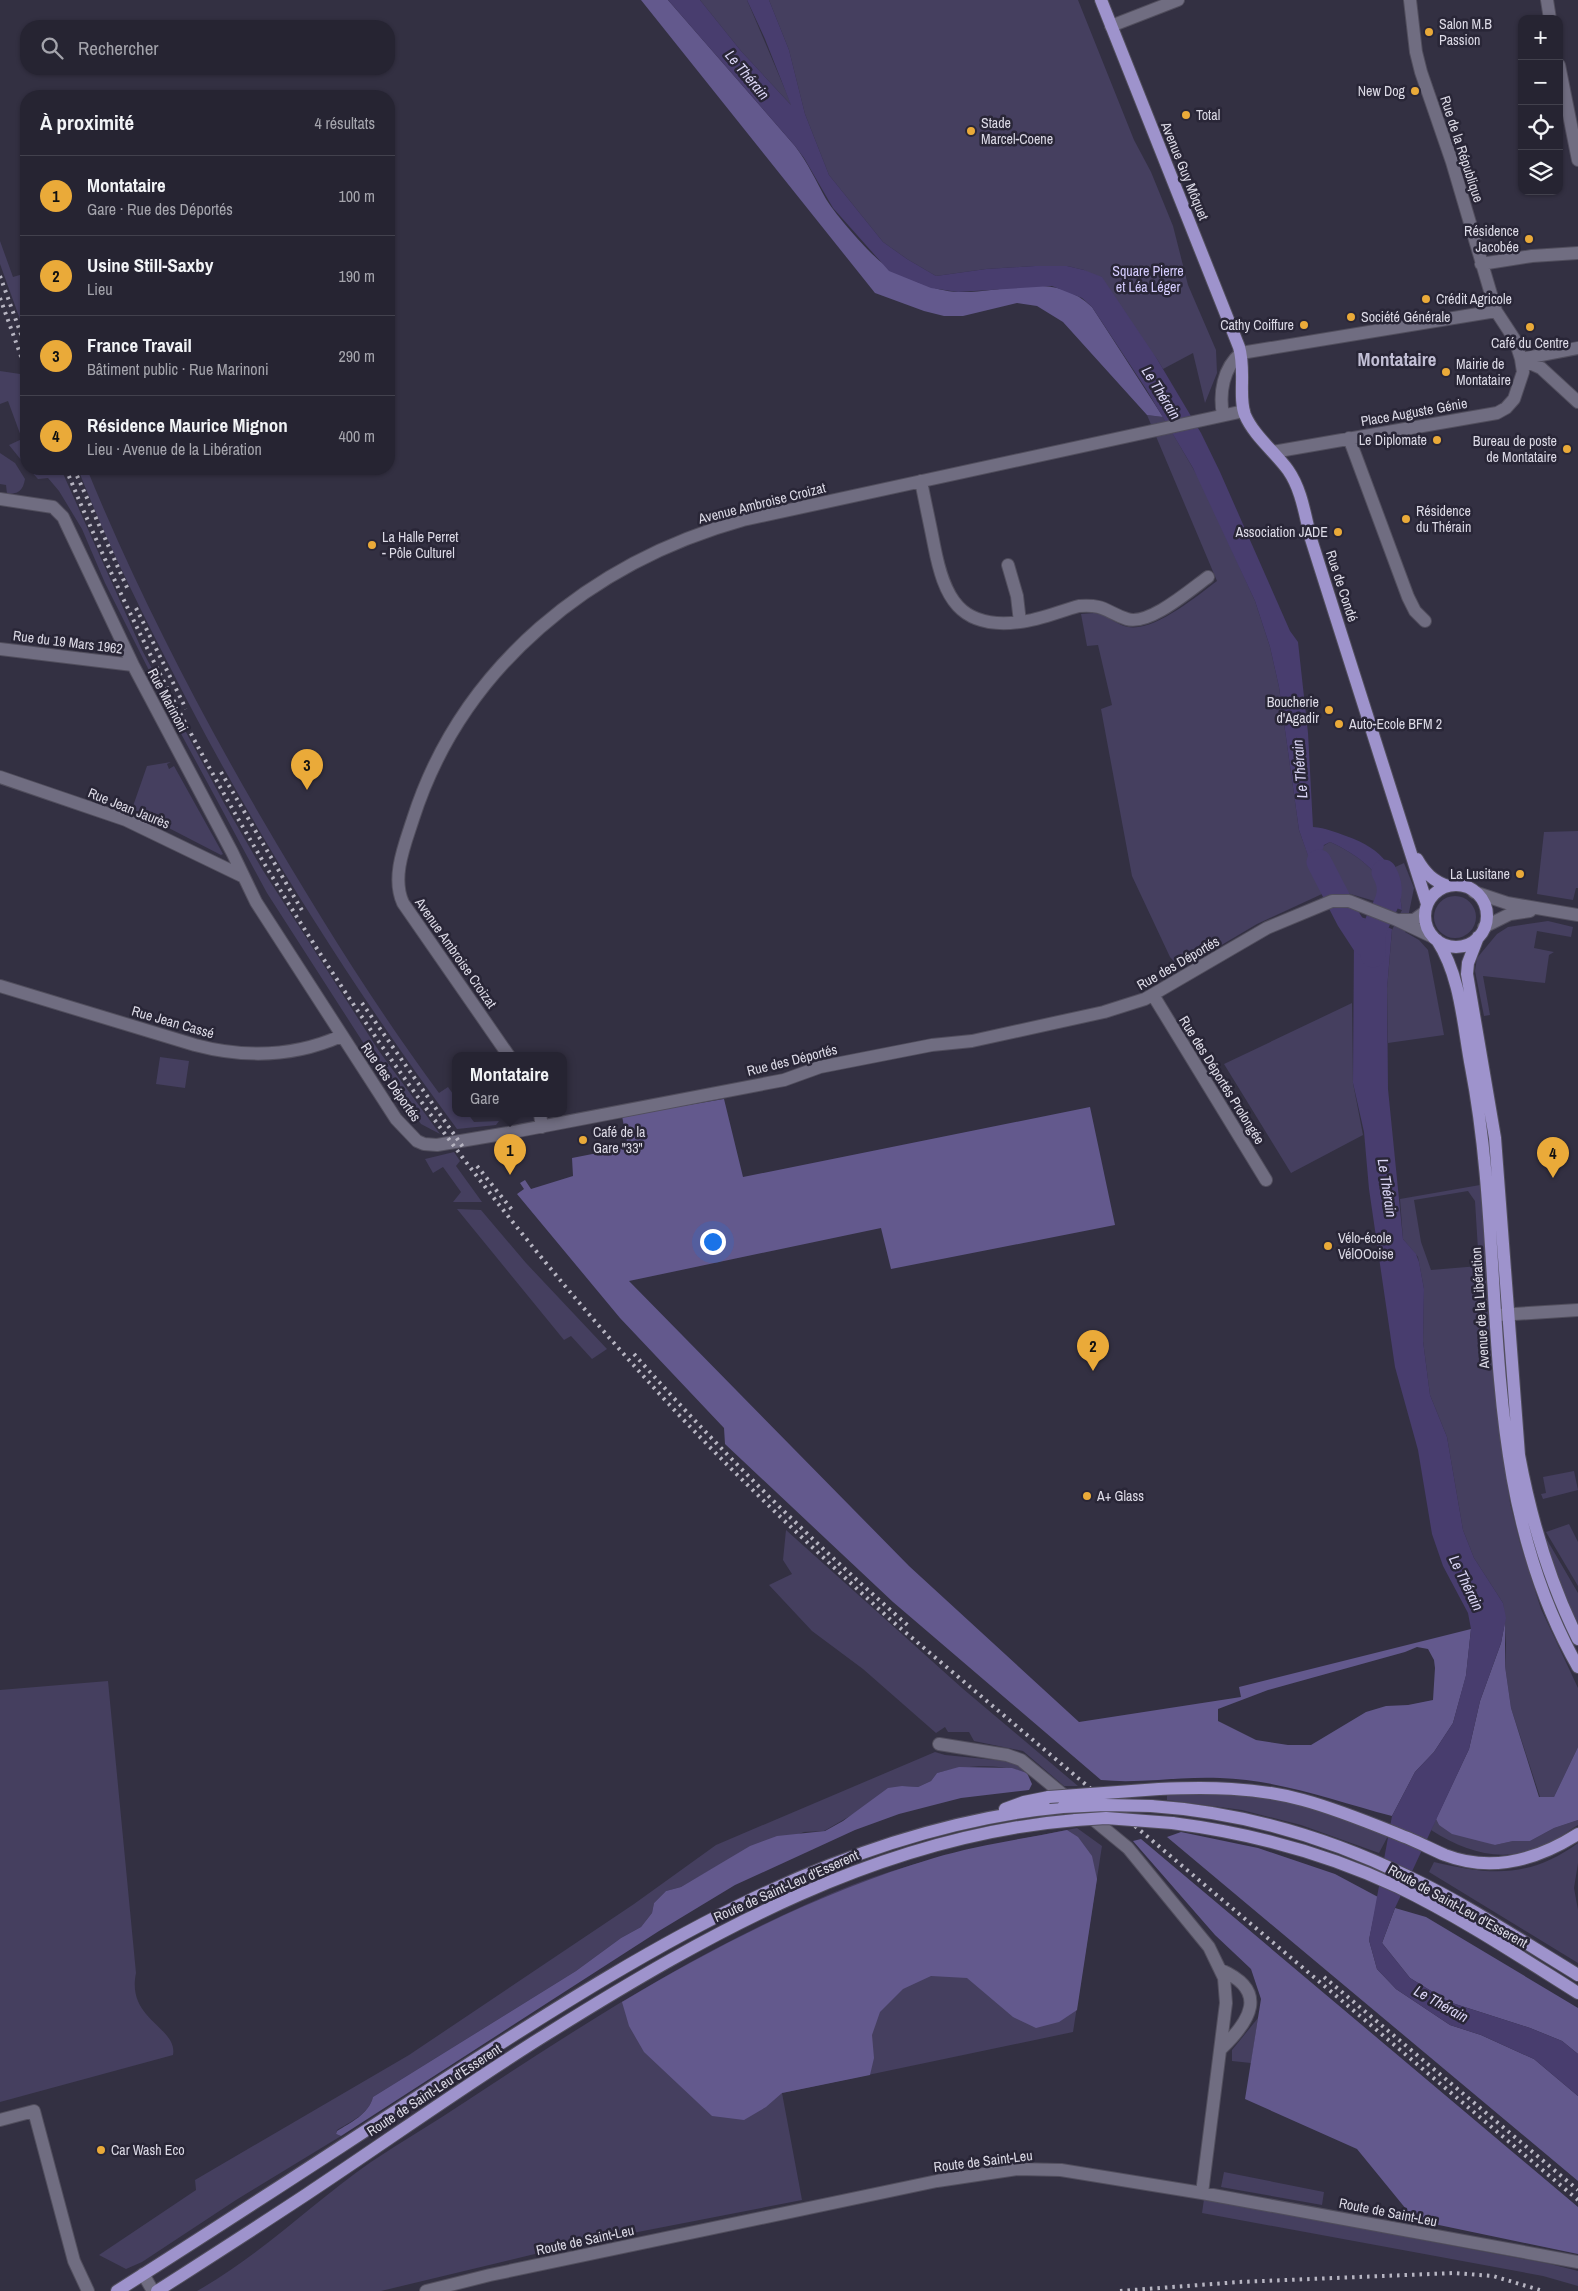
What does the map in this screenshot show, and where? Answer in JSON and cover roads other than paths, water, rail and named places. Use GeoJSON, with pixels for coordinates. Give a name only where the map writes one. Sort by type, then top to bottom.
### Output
{"type":"FeatureCollection","features":[{"type":"Feature","properties":{"kind":"main road","name":"Avenue Guy Môquet"},"geometry":{"type":"LineString","coordinates":[[1100,0],[1241,353]]}},
{"type":"Feature","properties":{"kind":"main road","name":"Rue de Condé"},"geometry":{"type":"LineString","coordinates":[[1241,353],[1244,369],[1242,398],[1244,412],[1253,429],[1292,476],[1298,492],[1426,908]]}},
{"type":"Feature","properties":{"kind":"main road","name":"Rue de Condé"},"geometry":{"type":"LineString","coordinates":[[1406,838],[1425,872],[1438,882],[1448,886]]}},
{"type":"Feature","properties":{"kind":"main road"},"geometry":{"type":"LineString","coordinates":[[1448,886],[1460,886],[1474,892],[1483,901],[1486,910],[1481,932],[1467,945],[1458,947],[1449,946],[1435,939],[1426,926],[1426,908],[1437,891],[1448,886]]}},
{"type":"Feature","properties":{"kind":"main road","name":"Avenue de la Libération"},"geometry":{"type":"LineString","coordinates":[[1481,932],[1468,963],[1466,974],[1496,1138],[1505,1438],[1512,1484],[1529,1528],[1578,1639]]}},
{"type":"Feature","properties":{"kind":"main road","name":"Avenue de la Libération"},"geometry":{"type":"LineString","coordinates":[[1435,939],[1448,960],[1456,984],[1479,1108],[1502,1315]]}},
{"type":"Feature","properties":{"kind":"main road","name":"Avenue de la Libération"},"geometry":{"type":"LineString","coordinates":[[1529,1528],[1550,1610],[1578,1667]]}},
{"type":"Feature","properties":{"kind":"main road"},"geometry":{"type":"LineString","coordinates":[[984,1818],[1024,1802],[1049,1797],[1159,1789],[1220,1788],[1274,1793],[1314,1803],[1368,1822],[1445,1855],[1475,1862],[1513,1862],[1550,1850],[1578,1834]]}},
{"type":"Feature","properties":{"kind":"main road","name":"Route de Saint-Leu d'Esserent"},"geometry":{"type":"LineString","coordinates":[[122,2290],[143,2274],[509,2038],[683,1933],[770,1891],[857,1854],[932,1829],[984,1818],[1063,1807],[1098,1805],[1151,1806],[1212,1813],[1260,1823],[1354,1853],[1408,1876],[1578,1975]]}},
{"type":"Feature","properties":{"kind":"main road","name":"Route de Saint-Leu d'Esserent"},"geometry":{"type":"LineString","coordinates":[[155,2291],[278,2213],[403,2127],[526,2048],[635,1980],[736,1924],[832,1880],[920,1849],[1001,1830],[1076,1820],[1130,1819],[1172,1823],[1253,1836],[1303,1850],[1353,1868],[1398,1888],[1578,1993]]}},
{"type":"Feature","properties":{"kind":"street"},"geometry":{"type":"LineString","coordinates":[[1111,26],[1178,0]]}},
{"type":"Feature","properties":{"kind":"street","name":"Rue de la République"},"geometry":{"type":"LineString","coordinates":[[1410,0],[1416,52],[1421,72],[1452,162],[1496,311],[1515,340],[1521,359]]}},
{"type":"Feature","properties":{"kind":"street"},"geometry":{"type":"LineString","coordinates":[[1547,0],[1549,15]]}},
{"type":"Feature","properties":{"kind":"street"},"geometry":{"type":"LineString","coordinates":[[1563,85],[1578,160]]}},
{"type":"Feature","properties":{"kind":"street"},"geometry":{"type":"LineString","coordinates":[[1482,264],[1532,256],[1578,253]]}},
{"type":"Feature","properties":{"kind":"street"},"geometry":{"type":"LineString","coordinates":[[1222,415],[1220,398],[1224,382],[1230,364],[1241,353],[1496,311]]}},
{"type":"Feature","properties":{"kind":"street"},"geometry":{"type":"LineString","coordinates":[[1521,359],[1578,348]]}},
{"type":"Feature","properties":{"kind":"street"},"geometry":{"type":"LineString","coordinates":[[1521,359],[1541,368],[1578,402]]}},
{"type":"Feature","properties":{"kind":"street","name":"Place Auguste Génie"},"geometry":{"type":"LineString","coordinates":[[1273,452],[1502,411],[1510,405],[1517,394],[1522,372],[1521,359]]}},
{"type":"Feature","properties":{"kind":"street","name":"Avenue Ambroise Croizat"},"geometry":{"type":"LineString","coordinates":[[506,1052],[406,908],[398,892],[400,871],[406,841],[424,788],[448,740],[480,690],[516,648],[562,608],[606,578],[646,556],[698,534],[743,520],[1198,422],[1222,415],[1244,412]]}},
{"type":"Feature","properties":{"kind":"street"},"geometry":{"type":"LineString","coordinates":[[1349,438],[1408,597],[1415,611],[1424,621]]}},
{"type":"Feature","properties":{"kind":"street"},"geometry":{"type":"LineString","coordinates":[[921,481],[941,580],[952,600],[964,611],[978,619],[994,623],[1020,622],[1072,607],[1088,605],[1104,607],[1130,620],[1143,619],[1156,613],[1208,577]]}},
{"type":"Feature","properties":{"kind":"street","name":"Rue Marinoni"},"geometry":{"type":"LineString","coordinates":[[0,500],[52,507],[63,517],[133,665],[235,857],[244,878]]}},
{"type":"Feature","properties":{"kind":"street"},"geometry":{"type":"LineString","coordinates":[[1008,565],[1017,596],[1020,622]]}},
{"type":"Feature","properties":{"kind":"street","name":"Rue du 19 Mars 1962"},"geometry":{"type":"LineString","coordinates":[[0,649],[133,665]]}},
{"type":"Feature","properties":{"kind":"street","name":"Rue Jean Jaurès"},"geometry":{"type":"LineString","coordinates":[[0,777],[126,820],[244,878]]}},
{"type":"Feature","properties":{"kind":"street","name":"Rue des Déportés"},"geometry":{"type":"LineString","coordinates":[[244,878],[262,912],[401,1126],[412,1137],[424,1144],[437,1145],[542,1127],[784,1080],[820,1067],[922,1046],[972,1041],[1122,1007],[1153,995],[1267,928],[1324,903],[1345,901],[1371,909],[1435,939]]}},
{"type":"Feature","properties":{"kind":"street"},"geometry":{"type":"LineString","coordinates":[[1474,892],[1507,903],[1578,915]]}},
{"type":"Feature","properties":{"kind":"street"},"geometry":{"type":"LineString","coordinates":[[1398,920],[1411,920],[1426,908]]}},
{"type":"Feature","properties":{"kind":"street"},"geometry":{"type":"LineString","coordinates":[[1481,932],[1510,914],[1542,909]]}},
{"type":"Feature","properties":{"kind":"street","name":"Rue Jean Cassé"},"geometry":{"type":"LineString","coordinates":[[0,986],[195,1045],[221,1050],[251,1054],[286,1052],[320,1045],[341,1036]]}},
{"type":"Feature","properties":{"kind":"street","name":"Rue des Déportés Prolongée"},"geometry":{"type":"LineString","coordinates":[[1153,995],[1266,1180]]}},
{"type":"Feature","properties":{"kind":"street"},"geometry":{"type":"LineString","coordinates":[[540,1117],[542,1127]]}},
{"type":"Feature","properties":{"kind":"street"},"geometry":{"type":"LineString","coordinates":[[1502,1315],[1578,1310]]}},
{"type":"Feature","properties":{"kind":"street"},"geometry":{"type":"LineString","coordinates":[[939,1744],[1007,1755],[1028,1764],[1134,1855],[1205,1941],[1222,1970],[1226,2002],[1222,2048],[1202,2193]]}},
{"type":"Feature","properties":{"kind":"street"},"geometry":{"type":"LineString","coordinates":[[1222,1970],[1242,1984],[1247,1991],[1250,2005],[1247,2019],[1243,2026],[1222,2048]]}},
{"type":"Feature","properties":{"kind":"street"},"geometry":{"type":"LineString","coordinates":[[0,2120],[34,2111],[74,2260],[88,2291]]}},
{"type":"Feature","properties":{"kind":"street","name":"Route de Saint-Leu"},"geometry":{"type":"LineString","coordinates":[[426,2291],[490,2275],[937,2182],[1007,2170],[1045,2169],[1202,2193],[1578,2262]]}},
{"type":"Feature","properties":{"kind":"street"},"geometry":{"type":"LineString","coordinates":[[143,2274],[155,2291]]}},
{"type":"Feature","properties":{"kind":"water"},"geometry":{"type":"Polygon","coordinates":[[[668,0],[700,0],[741,51],[791,105],[765,39],[747,0],[769,0],[789,50],[805,114],[829,175],[883,242],[907,259],[936,276],[986,269],[1067,266],[1102,277],[1157,359],[1201,433],[1290,631],[1298,642],[1308,733],[1313,827],[1330,830],[1359,841],[1379,855],[1393,872],[1402,910],[1378,902],[1382,886],[1373,872],[1353,854],[1330,842],[1324,845],[1322,852],[1340,891],[1322,894],[1299,830],[1279,687],[1270,647],[1255,601],[1193,468],[1146,389],[1092,307],[1082,298],[1052,286],[958,292],[931,288],[889,271],[833,208],[795,146],[668,0]]]}},
{"type":"Feature","properties":{"kind":"water"},"geometry":{"type":"Polygon","coordinates":[[[1335,911],[1364,918],[1392,929],[1387,989],[1388,1089],[1403,1239],[1416,1254],[1419,1262],[1424,1289],[1423,1341],[1430,1395],[1447,1437],[1463,1530],[1474,1558],[1503,1603],[1506,1618],[1501,1643],[1480,1701],[1469,1749],[1395,1908],[1382,1943],[1410,1978],[1449,2002],[1530,2028],[1562,2041],[1578,2054],[1578,2096],[1534,2059],[1481,2035],[1450,2025],[1396,1989],[1377,1969],[1369,1940],[1392,1816],[1415,1772],[1434,1752],[1453,1723],[1466,1675],[1471,1629],[1468,1613],[1443,1566],[1432,1534],[1418,1450],[1395,1367],[1369,1189],[1364,1132],[1353,1083],[1354,937],[1335,911]]]}},
{"type":"Feature","properties":{"kind":"waterway","name":"Le Thérain"},"geometry":{"type":"LineString","coordinates":[[1319,862],[1349,920],[1364,943]]}},
{"type":"Feature","properties":{"kind":"waterway","name":"Le Thérain"},"geometry":{"type":"LineString","coordinates":[[1373,955],[1373,935],[1388,897],[1388,881],[1384,872]]}},
{"type":"Feature","properties":{"kind":"railway"},"geometry":{"type":"LineString","coordinates":[[0,276],[20,331]]}},
{"type":"Feature","properties":{"kind":"railway"},"geometry":{"type":"LineString","coordinates":[[0,298],[20,353]]}},
{"type":"Feature","properties":{"kind":"railway"},"geometry":{"type":"LineString","coordinates":[[69,475],[121,593],[181,714],[246,833],[317,949],[393,1061],[473,1171],[557,1277],[646,1379],[735,1473],[892,1621],[1578,2200]]}},
{"type":"Feature","properties":{"kind":"railway"},"geometry":{"type":"LineString","coordinates":[[77,475],[129,592]]}},
{"type":"Feature","properties":{"kind":"railway"},"geometry":{"type":"LineString","coordinates":[[136,608],[186,709]]}},
{"type":"Feature","properties":{"kind":"railway"},"geometry":{"type":"LineString","coordinates":[[221,772],[303,912]]}},
{"type":"Feature","properties":{"kind":"railway"},"geometry":{"type":"LineString","coordinates":[[362,1003],[465,1150]]}},
{"type":"Feature","properties":{"kind":"railway"},"geometry":{"type":"LineString","coordinates":[[477,1166],[513,1211]]}},
{"type":"Feature","properties":{"kind":"railway"},"geometry":{"type":"LineString","coordinates":[[634,1354],[700,1426],[803,1530],[911,1628]]}},
{"type":"Feature","properties":{"kind":"railway"},"geometry":{"type":"LineString","coordinates":[[1324,1977],[1578,2190]]}},
{"type":"Feature","properties":{"kind":"railway"},"geometry":{"type":"LineString","coordinates":[[1120,2291],[1239,2282],[1454,2273],[1493,2276],[1543,2291]]}},
{"type":"Feature","properties":{"kind":"place","name":"Salon M.B Passion"},"geometry":{"type":"Point","coordinates":[1429,32]}},
{"type":"Feature","properties":{"kind":"place","name":"New Dog"},"geometry":{"type":"Point","coordinates":[1415,91]}},
{"type":"Feature","properties":{"kind":"place","name":"Total"},"geometry":{"type":"Point","coordinates":[1186,115]}},
{"type":"Feature","properties":{"kind":"place","name":"Stade Marcel-Coene"},"geometry":{"type":"Point","coordinates":[971,131]}},
{"type":"Feature","properties":{"kind":"place","name":"Résidence Jacobée"},"geometry":{"type":"Point","coordinates":[1529,239]}},
{"type":"Feature","properties":{"kind":"place","name":"Crédit Agricole"},"geometry":{"type":"Point","coordinates":[1426,299]}},
{"type":"Feature","properties":{"kind":"place","name":"Société Générale"},"geometry":{"type":"Point","coordinates":[1351,317]}},
{"type":"Feature","properties":{"kind":"place","name":"Cathy Coiffure"},"geometry":{"type":"Point","coordinates":[1304,325]}},
{"type":"Feature","properties":{"kind":"place","name":"Café du Centre"},"geometry":{"type":"Point","coordinates":[1530,327]}},
{"type":"Feature","properties":{"kind":"place","name":"Mairie de Montataire"},"geometry":{"type":"Point","coordinates":[1446,372]}},
{"type":"Feature","properties":{"kind":"place","name":"Le Diplomate"},"geometry":{"type":"Point","coordinates":[1437,440]}},
{"type":"Feature","properties":{"kind":"place","name":"Bureau de poste de Montataire"},"geometry":{"type":"Point","coordinates":[1567,449]}},
{"type":"Feature","properties":{"kind":"place","name":"Résidence du Thérain"},"geometry":{"type":"Point","coordinates":[1406,519]}},
{"type":"Feature","properties":{"kind":"place","name":"Association JADE"},"geometry":{"type":"Point","coordinates":[1338,532]}},
{"type":"Feature","properties":{"kind":"place","name":"La Halle Perret - Pôle Culturel"},"geometry":{"type":"Point","coordinates":[372,545]}},
{"type":"Feature","properties":{"kind":"place","name":"Boucherie d'Agadir"},"geometry":{"type":"Point","coordinates":[1329,710]}},
{"type":"Feature","properties":{"kind":"place","name":"Auto-Ecole BFM 2"},"geometry":{"type":"Point","coordinates":[1339,724]}},
{"type":"Feature","properties":{"kind":"place","name":"France Travail"},"geometry":{"type":"Point","coordinates":[307,790]}},
{"type":"Feature","properties":{"kind":"place","name":"La Lusitane"},"geometry":{"type":"Point","coordinates":[1520,874]}},
{"type":"Feature","properties":{"kind":"place","name":"Café de la Gare \"33\""},"geometry":{"type":"Point","coordinates":[583,1140]}},
{"type":"Feature","properties":{"kind":"place","name":"Montataire"},"geometry":{"type":"Point","coordinates":[510,1175]}},
{"type":"Feature","properties":{"kind":"place","name":"Résidence Maurice Mignon"},"geometry":{"type":"Point","coordinates":[1553,1178]}},
{"type":"Feature","properties":{"kind":"place","name":"Vélo-école VélOOoise"},"geometry":{"type":"Point","coordinates":[1328,1246]}},
{"type":"Feature","properties":{"kind":"place","name":"Usine Still-Saxby"},"geometry":{"type":"Point","coordinates":[1093,1371]}},
{"type":"Feature","properties":{"kind":"place","name":"A+ Glass"},"geometry":{"type":"Point","coordinates":[1087,1496]}},
{"type":"Feature","properties":{"kind":"place","name":"Car Wash Eco"},"geometry":{"type":"Point","coordinates":[101,2150]}},
{"type":"Feature","properties":{"kind":"district","name":"Montataire"},"geometry":{"type":"Point","coordinates":[1397,359]}},
{"type":"Feature","properties":{"kind":"park label","name":"Square Pierre et Léa Léger"},"geometry":{"type":"Point","coordinates":[1148,280]}}]}
